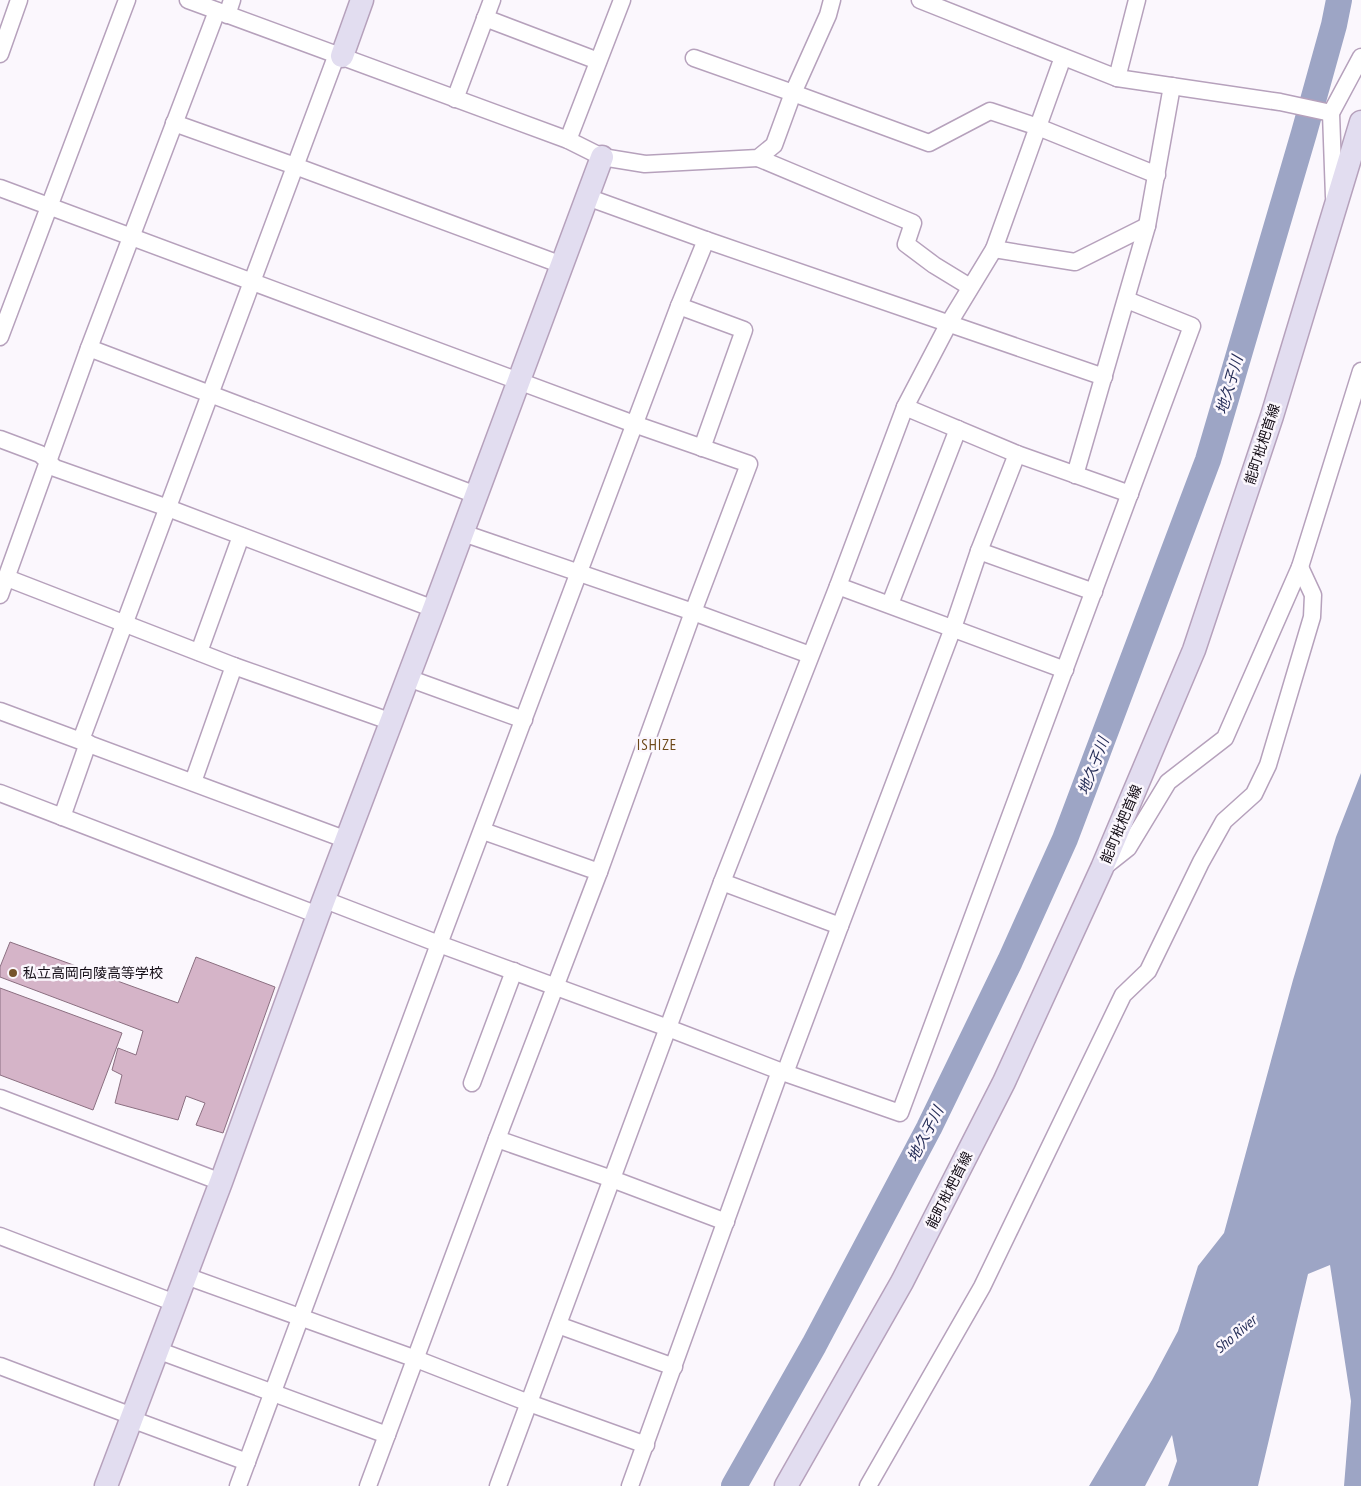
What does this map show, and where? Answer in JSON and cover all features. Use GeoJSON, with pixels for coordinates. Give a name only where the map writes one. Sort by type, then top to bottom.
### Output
{"type":"FeatureCollection","features":[{"type":"Feature","properties":{"kind":"street"},"geometry":{"type":"LineString","coordinates":[[0,54],[19,0]]}},
{"type":"Feature","properties":{"kind":"street"},"geometry":{"type":"LineString","coordinates":[[0,337],[127,0]]}},
{"type":"Feature","properties":{"kind":"street"},"geometry":{"type":"LineString","coordinates":[[188,0],[225,9],[339,55],[568,140],[602,157],[645,164],[758,158],[913,223],[906,244],[934,265],[970,287]]}},
{"type":"Feature","properties":{"kind":"street"},"geometry":{"type":"LineString","coordinates":[[62,817],[123,624],[295,166],[362,0]]}},
{"type":"Feature","properties":{"kind":"street"},"geometry":{"type":"LineString","coordinates":[[455,99],[492,0]]}},
{"type":"Feature","properties":{"kind":"street"},"geometry":{"type":"LineString","coordinates":[[568,140],[622,0]]}},
{"type":"Feature","properties":{"kind":"street"},"geometry":{"type":"LineString","coordinates":[[758,158],[774,145],[793,92],[828,14],[832,0]]}},
{"type":"Feature","properties":{"kind":"street"},"geometry":{"type":"LineString","coordinates":[[1116,78],[1136,0]]}},
{"type":"Feature","properties":{"kind":"street"},"geometry":{"type":"LineString","coordinates":[[930,2],[1116,78],[1280,102],[1331,113]]}},
{"type":"Feature","properties":{"kind":"street"},"geometry":{"type":"LineString","coordinates":[[0,595],[89,348],[174,123],[225,9]]}},
{"type":"Feature","properties":{"kind":"street"},"geometry":{"type":"LineString","coordinates":[[485,18],[598,61]]}},
{"type":"Feature","properties":{"kind":"street"},"geometry":{"type":"LineString","coordinates":[[498,1486],[722,882],[838,586],[905,407],[949,323],[994,249],[1063,57]]}},
{"type":"Feature","properties":{"kind":"street"},"geometry":{"type":"LineString","coordinates":[[1335,213],[1331,113],[1361,57]]}},
{"type":"Feature","properties":{"kind":"street"},"geometry":{"type":"LineString","coordinates":[[694,58],[793,92],[929,143],[990,111],[1038,127],[1157,175]]}},
{"type":"Feature","properties":{"kind":"street"},"geometry":{"type":"LineString","coordinates":[[1075,475],[1147,226],[1172,86]]}},
{"type":"Feature","properties":{"kind":"street","name":"能町枇杷首線"},"geometry":{"type":"LineString","coordinates":[[786,1486],[902,1282],[996,1099],[1102,868],[1194,650],[1272,416],[1361,122]]}},
{"type":"Feature","properties":{"kind":"street"},"geometry":{"type":"LineString","coordinates":[[174,123],[562,265]]}},
{"type":"Feature","properties":{"kind":"street"},"geometry":{"type":"LineString","coordinates":[[106,1486],[186,1276],[321,907],[392,722],[602,157]]}},
{"type":"Feature","properties":{"kind":"street"},"geometry":{"type":"LineString","coordinates":[[0,188],[634,424],[749,464],[599,872],[497,1138],[368,1486]]}},
{"type":"Feature","properties":{"kind":"street"},"geometry":{"type":"LineString","coordinates":[[587,197],[1104,377]]}},
{"type":"Feature","properties":{"kind":"street"},"geometry":{"type":"LineString","coordinates":[[994,249],[1075,262],[1147,226]]}},
{"type":"Feature","properties":{"kind":"street"},"geometry":{"type":"LineString","coordinates":[[238,1486],[634,424],[706,240]]}},
{"type":"Feature","properties":{"kind":"street"},"geometry":{"type":"LineString","coordinates":[[0,793],[62,817],[321,907],[514,970],[783,1072],[900,1113],[1192,326],[1127,300]]}},
{"type":"Feature","properties":{"kind":"street"},"geometry":{"type":"LineString","coordinates":[[679,306],[744,330],[702,448]]}},
{"type":"Feature","properties":{"kind":"street"},"geometry":{"type":"LineString","coordinates":[[89,348],[476,495]]}},
{"type":"Feature","properties":{"kind":"street"},"geometry":{"type":"LineString","coordinates":[[1102,868],[1128,848],[1168,782],[1224,738],[1300,567],[1361,371]]}},
{"type":"Feature","properties":{"kind":"street"},"geometry":{"type":"LineString","coordinates":[[905,407],[1017,454],[1130,494]]}},
{"type":"Feature","properties":{"kind":"street"},"geometry":{"type":"LineString","coordinates":[[890,604],[958,429]]}},
{"type":"Feature","properties":{"kind":"street"},"geometry":{"type":"LineString","coordinates":[[0,439],[40,454],[55,468],[168,508],[434,609]]}},
{"type":"Feature","properties":{"kind":"street"},"geometry":{"type":"LineString","coordinates":[[630,1486],[726,1222],[953,628],[979,551],[1017,454]]}},
{"type":"Feature","properties":{"kind":"street"},"geometry":{"type":"LineString","coordinates":[[462,533],[693,612],[810,656]]}},
{"type":"Feature","properties":{"kind":"street"},"geometry":{"type":"LineString","coordinates":[[199,652],[241,536]]}},
{"type":"Feature","properties":{"kind":"street"},"geometry":{"type":"LineString","coordinates":[[979,551],[1094,592]]}},
{"type":"Feature","properties":{"kind":"street"},"geometry":{"type":"LineString","coordinates":[[868,1486],[982,1287],[1123,996],[1148,971],[1224,821],[1254,794],[1268,765],[1312,617],[1313,594],[1300,567]]}},
{"type":"Feature","properties":{"kind":"street"},"geometry":{"type":"LineString","coordinates":[[7,578],[234,666],[392,722]]}},
{"type":"Feature","properties":{"kind":"street"},"geometry":{"type":"LineString","coordinates":[[838,586],[1065,670]]}},
{"type":"Feature","properties":{"kind":"street"},"geometry":{"type":"LineString","coordinates":[[193,782],[234,666]]}},
{"type":"Feature","properties":{"kind":"street"},"geometry":{"type":"LineString","coordinates":[[408,678],[524,720]]}},
{"type":"Feature","properties":{"kind":"street"},"geometry":{"type":"LineString","coordinates":[[0,711],[347,840]]}},
{"type":"Feature","properties":{"kind":"street"},"geometry":{"type":"LineString","coordinates":[[483,831],[599,872]]}},
{"type":"Feature","properties":{"kind":"street"},"geometry":{"type":"LineString","coordinates":[[722,882],[840,926]]}},
{"type":"Feature","properties":{"kind":"street"},"geometry":{"type":"LineString","coordinates":[[472,1083],[514,970]]}},
{"type":"Feature","properties":{"kind":"street"},"geometry":{"type":"LineString","coordinates":[[0,1098],[221,1182]]}},
{"type":"Feature","properties":{"kind":"street"},"geometry":{"type":"LineString","coordinates":[[497,1138],[726,1222]]}},
{"type":"Feature","properties":{"kind":"street"},"geometry":{"type":"LineString","coordinates":[[0,1236],[175,1303]]}},
{"type":"Feature","properties":{"kind":"street"},"geometry":{"type":"LineString","coordinates":[[186,1276],[646,1445]]}},
{"type":"Feature","properties":{"kind":"street"},"geometry":{"type":"LineString","coordinates":[[558,1325],[674,1367]]}},
{"type":"Feature","properties":{"kind":"street"},"geometry":{"type":"LineString","coordinates":[[158,1350],[387,1435]]}},
{"type":"Feature","properties":{"kind":"street"},"geometry":{"type":"LineString","coordinates":[[0,1366],[247,1462]]}},
{"type":"Feature","properties":{"kind":"water","name":"Sho River"},"geometry":{"type":"Polygon","coordinates":[[[1361,773],[1361,1486],[1344,1486],[1351,1401],[1330,1265],[1308,1274],[1258,1486],[1168,1486],[1177,1461],[1172,1435],[1145,1486],[1089,1486],[1152,1380],[1178,1331],[1198,1266],[1224,1233],[1293,980],[1336,837],[1361,773]]]}},
{"type":"Feature","properties":{"kind":"building"},"geometry":{"type":"Polygon","coordinates":[[[10,942],[178,1003],[196,957],[275,987],[223,1133],[196,1125],[205,1103],[186,1096],[178,1120],[115,1103],[122,1075],[112,1070],[118,1048],[136,1055],[143,1031],[0,977],[0,967],[10,942]]]}},
{"type":"Feature","properties":{"kind":"building"},"geometry":{"type":"Polygon","coordinates":[[[0,988],[122,1033],[93,1110],[0,1075],[0,988]]]}},
{"type":"Feature","properties":{"kind":"waterway","name":"地久子川"},"geometry":{"type":"LineString","coordinates":[[734,1486],[814,1345],[929,1128],[1010,961],[1065,839],[1208,460],[1304,133],[1334,25],[1339,0]]}},
{"type":"Feature","properties":{"kind":"place","name":"私立高岡向陵高等学校"},"geometry":{"type":"Point","coordinates":[13,973]}},
{"type":"Feature","properties":{"kind":"district","name":"ISHIZE"},"geometry":{"type":"Point","coordinates":[657,744]}}]}
